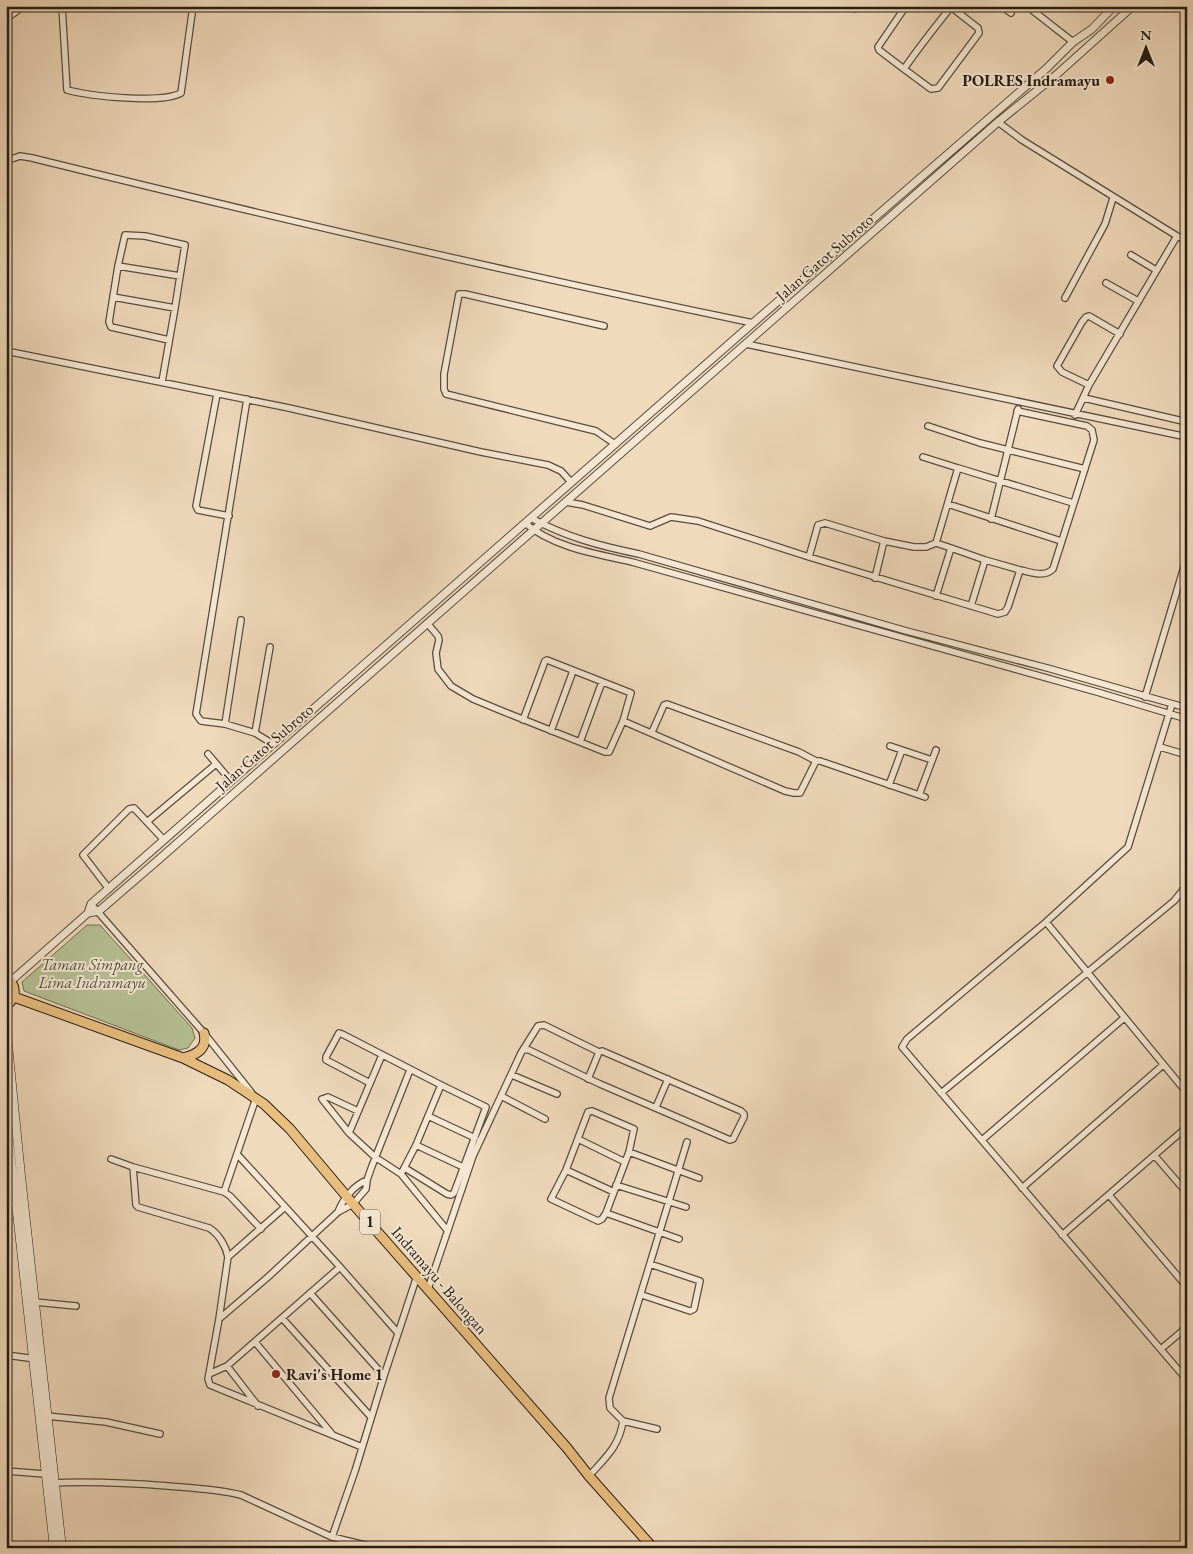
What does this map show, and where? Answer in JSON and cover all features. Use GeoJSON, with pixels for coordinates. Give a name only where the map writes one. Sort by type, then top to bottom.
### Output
{"type":"FeatureCollection","features":[{"type":"Feature","properties":{"kind":"highway"},"geometry":{"type":"LineString","coordinates":[[6,1006],[14,996],[14,986],[9,979]]}},
{"type":"Feature","properties":{"kind":"highway","name":"Indramayu - Balongan"},"geometry":{"type":"LineString","coordinates":[[14,996],[183,1058],[228,1080],[255,1097],[290,1129],[353,1204],[567,1448],[589,1476],[654,1548]]}},
{"type":"Feature","properties":{"kind":"highway"},"geometry":{"type":"LineString","coordinates":[[183,1058],[196,1055],[199,1052],[204,1042],[204,1032]]}},
{"type":"Feature","properties":{"kind":"main road"},"geometry":{"type":"LineString","coordinates":[[6,1025],[12,1177],[35,1302],[37,1359],[48,1416],[54,1548]]}},
{"type":"Feature","properties":{"kind":"main road"},"geometry":{"type":"LineString","coordinates":[[6,1113],[12,1177],[62,1548]]}},
{"type":"Feature","properties":{"kind":"street"},"geometry":{"type":"LineString","coordinates":[[6,18],[22,6]]}},
{"type":"Feature","properties":{"kind":"street"},"geometry":{"type":"LineString","coordinates":[[62,6],[67,90],[131,98],[167,97],[181,93],[193,6]]}},
{"type":"Feature","properties":{"kind":"street"},"geometry":{"type":"LineString","coordinates":[[848,6],[855,9],[861,6]]}},
{"type":"Feature","properties":{"kind":"street"},"geometry":{"type":"LineString","coordinates":[[904,69],[951,6],[978,28],[978,34],[936,89],[931,90],[879,50],[878,47],[906,6]]}},
{"type":"Feature","properties":{"kind":"street"},"geometry":{"type":"LineString","coordinates":[[1001,6],[1011,13]]}},
{"type":"Feature","properties":{"kind":"street"},"geometry":{"type":"LineString","coordinates":[[1027,6],[1074,42]]}},
{"type":"Feature","properties":{"kind":"street","name":"Jalan Gatot Subroto"},"geometry":{"type":"LineString","coordinates":[[91,904],[750,325],[1047,68],[1074,42],[1092,29],[1114,6]]}},
{"type":"Feature","properties":{"kind":"street","name":"Jalan Gatot Subroto"},"geometry":{"type":"LineString","coordinates":[[99,911],[319,717],[428,625],[998,122],[1055,76],[1134,6]]}},
{"type":"Feature","properties":{"kind":"street"},"geometry":{"type":"LineString","coordinates":[[998,122],[1022,140],[1114,198],[1187,241]]}},
{"type":"Feature","properties":{"kind":"street"},"geometry":{"type":"LineString","coordinates":[[6,161],[20,156],[32,158],[478,264],[750,325]]}},
{"type":"Feature","properties":{"kind":"street"},"geometry":{"type":"LineString","coordinates":[[1065,298],[1105,224],[1114,198]]}},
{"type":"Feature","properties":{"kind":"street"},"geometry":{"type":"LineString","coordinates":[[162,382],[170,340],[185,244],[145,236],[125,235],[109,322],[111,327],[170,340]]}},
{"type":"Feature","properties":{"kind":"street"},"geometry":{"type":"LineString","coordinates":[[1076,414],[1089,385],[1177,236]]}},
{"type":"Feature","properties":{"kind":"street"},"geometry":{"type":"LineString","coordinates":[[1131,255],[1156,270]]}},
{"type":"Feature","properties":{"kind":"street"},"geometry":{"type":"LineString","coordinates":[[118,266],[180,276]]}},
{"type":"Feature","properties":{"kind":"street"},"geometry":{"type":"LineString","coordinates":[[1106,283],[1138,301]]}},
{"type":"Feature","properties":{"kind":"street"},"geometry":{"type":"LineString","coordinates":[[604,326],[504,302],[459,294],[444,374],[444,389],[446,394],[596,431],[615,444]]}},
{"type":"Feature","properties":{"kind":"street"},"geometry":{"type":"LineString","coordinates":[[113,297],[175,308]]}},
{"type":"Feature","properties":{"kind":"street"},"geometry":{"type":"LineString","coordinates":[[1089,385],[1062,372],[1057,366],[1084,318],[1089,316],[1120,334]]}},
{"type":"Feature","properties":{"kind":"street"},"geometry":{"type":"LineString","coordinates":[[747,343],[1187,437]]}},
{"type":"Feature","properties":{"kind":"street"},"geometry":{"type":"LineString","coordinates":[[6,350],[55,362],[247,399],[481,452],[548,465],[561,471],[572,482]]}},
{"type":"Feature","properties":{"kind":"street"},"geometry":{"type":"LineString","coordinates":[[217,394],[196,506],[198,510],[229,516]]}},
{"type":"Feature","properties":{"kind":"street"},"geometry":{"type":"LineString","coordinates":[[247,399],[196,714],[201,721],[225,724],[255,733],[273,744]]}},
{"type":"Feature","properties":{"kind":"street"},"geometry":{"type":"LineString","coordinates":[[1083,399],[1187,422]]}},
{"type":"Feature","properties":{"kind":"street"},"geometry":{"type":"LineString","coordinates":[[991,519],[1019,402]]}},
{"type":"Feature","properties":{"kind":"street"},"geometry":{"type":"LineString","coordinates":[[809,557],[818,525],[823,523],[884,541],[914,547],[926,547],[936,543],[1020,570],[1048,574],[1054,566],[1094,440],[1094,434],[1090,428],[1060,419],[1017,411]]}},
{"type":"Feature","properties":{"kind":"street"},"geometry":{"type":"LineString","coordinates":[[928,426],[980,443],[1085,469]]}},
{"type":"Feature","properties":{"kind":"street"},"geometry":{"type":"LineString","coordinates":[[923,457],[1073,503]]}},
{"type":"Feature","properties":{"kind":"street"},"geometry":{"type":"LineString","coordinates":[[936,543],[958,468]]}},
{"type":"Feature","properties":{"kind":"street"},"geometry":{"type":"LineString","coordinates":[[566,502],[583,505],[650,526],[670,517],[698,522],[875,578],[998,614],[1005,612],[1010,603],[1020,570]]}},
{"type":"Feature","properties":{"kind":"street"},"geometry":{"type":"LineString","coordinates":[[948,504],[1062,541]]}},
{"type":"Feature","properties":{"kind":"street"},"geometry":{"type":"LineString","coordinates":[[531,518],[574,539],[639,554],[911,633],[1052,669],[1187,708]]}},
{"type":"Feature","properties":{"kind":"street"},"geometry":{"type":"LineString","coordinates":[[525,523],[534,531],[572,547],[651,567],[1187,719]]}},
{"type":"Feature","properties":{"kind":"street"},"geometry":{"type":"LineString","coordinates":[[875,578],[884,541]]}},
{"type":"Feature","properties":{"kind":"street"},"geometry":{"type":"LineString","coordinates":[[936,596],[951,548]]}},
{"type":"Feature","properties":{"kind":"street"},"geometry":{"type":"LineString","coordinates":[[1145,697],[1187,557]]}},
{"type":"Feature","properties":{"kind":"street"},"geometry":{"type":"LineString","coordinates":[[971,606],[985,560]]}},
{"type":"Feature","properties":{"kind":"street"},"geometry":{"type":"LineString","coordinates":[[225,724],[241,620]]}},
{"type":"Feature","properties":{"kind":"street"},"geometry":{"type":"LineString","coordinates":[[428,625],[438,636],[439,640],[436,660],[438,669],[451,686],[473,699],[523,720],[608,753],[623,721],[631,693],[545,661],[523,720]]}},
{"type":"Feature","properties":{"kind":"street"},"geometry":{"type":"LineString","coordinates":[[255,733],[270,647]]}},
{"type":"Feature","properties":{"kind":"street"},"geometry":{"type":"LineString","coordinates":[[551,731],[574,671]]}},
{"type":"Feature","properties":{"kind":"street"},"geometry":{"type":"LineString","coordinates":[[580,742],[602,682]]}},
{"type":"Feature","properties":{"kind":"street"},"geometry":{"type":"LineString","coordinates":[[1097,692],[1100,684]]}},
{"type":"Feature","properties":{"kind":"street"},"geometry":{"type":"LineString","coordinates":[[324,700],[331,707]]}},
{"type":"Feature","properties":{"kind":"street"},"geometry":{"type":"LineString","coordinates":[[652,732],[664,705],[667,704],[799,752],[816,761],[822,761],[922,796],[936,750]]}},
{"type":"Feature","properties":{"kind":"street"},"geometry":{"type":"LineString","coordinates":[[1172,704],[1128,846],[1046,922],[904,1042],[903,1049],[1187,1380]]}},
{"type":"Feature","properties":{"kind":"street"},"geometry":{"type":"LineString","coordinates":[[312,710],[319,717]]}},
{"type":"Feature","properties":{"kind":"street"},"geometry":{"type":"LineString","coordinates":[[623,721],[794,794],[800,793],[804,788],[816,761]]}},
{"type":"Feature","properties":{"kind":"street"},"geometry":{"type":"LineString","coordinates":[[890,746],[932,760]]}},
{"type":"Feature","properties":{"kind":"street"},"geometry":{"type":"LineString","coordinates":[[1160,747],[1187,755]]}},
{"type":"Feature","properties":{"kind":"street"},"geometry":{"type":"LineString","coordinates":[[888,785],[902,750]]}},
{"type":"Feature","properties":{"kind":"street"},"geometry":{"type":"LineString","coordinates":[[208,754],[231,781]]}},
{"type":"Feature","properties":{"kind":"street"},"geometry":{"type":"LineString","coordinates":[[148,821],[216,764]]}},
{"type":"Feature","properties":{"kind":"street"},"geometry":{"type":"LineString","coordinates":[[108,888],[82,855],[130,809],[134,808],[164,840]]}},
{"type":"Feature","properties":{"kind":"street"},"geometry":{"type":"LineString","coordinates":[[150,852],[157,860]]}},
{"type":"Feature","properties":{"kind":"street"},"geometry":{"type":"LineString","coordinates":[[941,1093],[1174,901],[1187,885]]}},
{"type":"Feature","properties":{"kind":"street"},"geometry":{"type":"LineString","coordinates":[[88,913],[91,904],[99,911],[204,1032],[255,1097],[224,1192]]}},
{"type":"Feature","properties":{"kind":"street"},"geometry":{"type":"LineString","coordinates":[[9,979],[88,913],[99,911]]}},
{"type":"Feature","properties":{"kind":"street"},"geometry":{"type":"LineString","coordinates":[[1046,922],[1187,1093]]}},
{"type":"Feature","properties":{"kind":"street"},"geometry":{"type":"LineString","coordinates":[[982,1140],[1124,1018]]}},
{"type":"Feature","properties":{"kind":"street"},"geometry":{"type":"LineString","coordinates":[[428,1288],[473,1156],[524,1049],[536,1027],[541,1024],[599,1052],[602,1051],[741,1111],[744,1117],[734,1139],[730,1140],[588,1079],[524,1049]]}},
{"type":"Feature","properties":{"kind":"street"},"geometry":{"type":"LineString","coordinates":[[370,1083],[328,1062],[326,1057],[337,1034],[340,1033],[410,1070],[486,1106],[454,1193],[451,1195],[447,1194],[405,1168]]}},
{"type":"Feature","properties":{"kind":"street"},"geometry":{"type":"LineString","coordinates":[[588,1079],[599,1052]]}},
{"type":"Feature","properties":{"kind":"street"},"geometry":{"type":"LineString","coordinates":[[349,1133],[382,1055]]}},
{"type":"Feature","properties":{"kind":"street"},"geometry":{"type":"LineString","coordinates":[[1022,1188],[1163,1065]]}},
{"type":"Feature","properties":{"kind":"street"},"geometry":{"type":"LineString","coordinates":[[219,1318],[268,1277],[338,1212],[353,1204],[366,1189],[375,1157],[410,1070]]}},
{"type":"Feature","properties":{"kind":"street"},"geometry":{"type":"LineString","coordinates":[[512,1075],[557,1094]]}},
{"type":"Feature","properties":{"kind":"street"},"geometry":{"type":"LineString","coordinates":[[656,1107],[668,1079]]}},
{"type":"Feature","properties":{"kind":"street"},"geometry":{"type":"LineString","coordinates":[[401,1174],[416,1145],[441,1085]]}},
{"type":"Feature","properties":{"kind":"street"},"geometry":{"type":"LineString","coordinates":[[501,1096],[545,1119]]}},
{"type":"Feature","properties":{"kind":"street"},"geometry":{"type":"LineString","coordinates":[[358,1111],[328,1097],[322,1099],[349,1133],[375,1157],[401,1174],[448,1230]]}},
{"type":"Feature","properties":{"kind":"street"},"geometry":{"type":"LineString","coordinates":[[592,1111],[634,1129],[629,1152],[602,1220],[598,1221],[552,1200],[551,1196],[566,1170],[578,1139],[588,1112],[592,1111]]}},
{"type":"Feature","properties":{"kind":"street"},"geometry":{"type":"LineString","coordinates":[[428,1116],[475,1138]]}},
{"type":"Feature","properties":{"kind":"street"},"geometry":{"type":"LineString","coordinates":[[1062,1235],[1187,1127]]}},
{"type":"Feature","properties":{"kind":"street"},"geometry":{"type":"LineString","coordinates":[[578,1139],[625,1162]]}},
{"type":"Feature","properties":{"kind":"street"},"geometry":{"type":"LineString","coordinates":[[657,1429],[623,1421],[610,1408],[609,1398],[642,1295],[687,1142]]}},
{"type":"Feature","properties":{"kind":"street"},"geometry":{"type":"LineString","coordinates":[[416,1145],[463,1167]]}},
{"type":"Feature","properties":{"kind":"street"},"geometry":{"type":"LineString","coordinates":[[629,1152],[699,1178]]}},
{"type":"Feature","properties":{"kind":"street"},"geometry":{"type":"LineString","coordinates":[[237,1154],[398,1333]]}},
{"type":"Feature","properties":{"kind":"street"},"geometry":{"type":"LineString","coordinates":[[1155,1156],[1187,1193]]}},
{"type":"Feature","properties":{"kind":"street"},"geometry":{"type":"LineString","coordinates":[[111,1159],[133,1167],[224,1192],[230,1196],[261,1230]]}},
{"type":"Feature","properties":{"kind":"street"},"geometry":{"type":"LineString","coordinates":[[133,1167],[136,1205],[138,1208],[209,1228],[213,1230],[226,1247],[228,1257],[208,1378],[210,1385],[362,1447]]}},
{"type":"Feature","properties":{"kind":"street"},"geometry":{"type":"LineString","coordinates":[[566,1170],[615,1188],[686,1208]]}},
{"type":"Feature","properties":{"kind":"street"},"geometry":{"type":"LineString","coordinates":[[338,1212],[347,1196],[359,1184],[367,1180]]}},
{"type":"Feature","properties":{"kind":"street"},"geometry":{"type":"LineString","coordinates":[[1109,1195],[1187,1287]]}},
{"type":"Feature","properties":{"kind":"street"},"geometry":{"type":"LineString","coordinates":[[228,1257],[285,1207]]}},
{"type":"Feature","properties":{"kind":"street"},"geometry":{"type":"LineString","coordinates":[[606,1213],[680,1239]]}},
{"type":"Feature","properties":{"kind":"street"},"geometry":{"type":"LineString","coordinates":[[642,1295],[690,1311],[694,1309],[700,1281],[650,1264]]}},
{"type":"Feature","properties":{"kind":"street"},"geometry":{"type":"LineString","coordinates":[[209,1374],[227,1366],[340,1267]]}},
{"type":"Feature","properties":{"kind":"street"},"geometry":{"type":"LineString","coordinates":[[332,1537],[417,1276]]}},
{"type":"Feature","properties":{"kind":"street"},"geometry":{"type":"LineString","coordinates":[[310,1293],[384,1376]]}},
{"type":"Feature","properties":{"kind":"street"},"geometry":{"type":"LineString","coordinates":[[35,1302],[76,1306]]}},
{"type":"Feature","properties":{"kind":"street"},"geometry":{"type":"LineString","coordinates":[[282,1318],[371,1417]]}},
{"type":"Feature","properties":{"kind":"street"},"geometry":{"type":"LineString","coordinates":[[1161,1350],[1187,1327]]}},
{"type":"Feature","properties":{"kind":"street"},"geometry":{"type":"LineString","coordinates":[[254,1342],[334,1436]]}},
{"type":"Feature","properties":{"kind":"street"},"geometry":{"type":"LineString","coordinates":[[6,1355],[37,1359]]}},
{"type":"Feature","properties":{"kind":"street"},"geometry":{"type":"LineString","coordinates":[[227,1366],[258,1406]]}},
{"type":"Feature","properties":{"kind":"street"},"geometry":{"type":"LineString","coordinates":[[48,1416],[106,1422],[160,1434]]}},
{"type":"Feature","properties":{"kind":"street"},"geometry":{"type":"LineString","coordinates":[[589,1476],[616,1444],[623,1421]]}},
{"type":"Feature","properties":{"kind":"street"},"geometry":{"type":"LineString","coordinates":[[6,1471],[52,1480],[157,1485],[228,1492],[241,1495],[332,1537],[377,1548]]}},
{"type":"Feature","properties":{"kind":"green space","name":"Taman Simpang Lima Indramayu"},"geometry":{"type":"Polygon","coordinates":[[[87,925],[100,925],[192,1028],[195,1038],[188,1048],[179,1050],[24,991],[22,982],[87,925]]]}},
{"type":"Feature","properties":{"kind":"place","name":"POLRES Indramayu"},"geometry":{"type":"Point","coordinates":[1110,80]}},
{"type":"Feature","properties":{"kind":"place","name":"Ravi's Home 1"},"geometry":{"type":"Point","coordinates":[276,1374]}}]}
